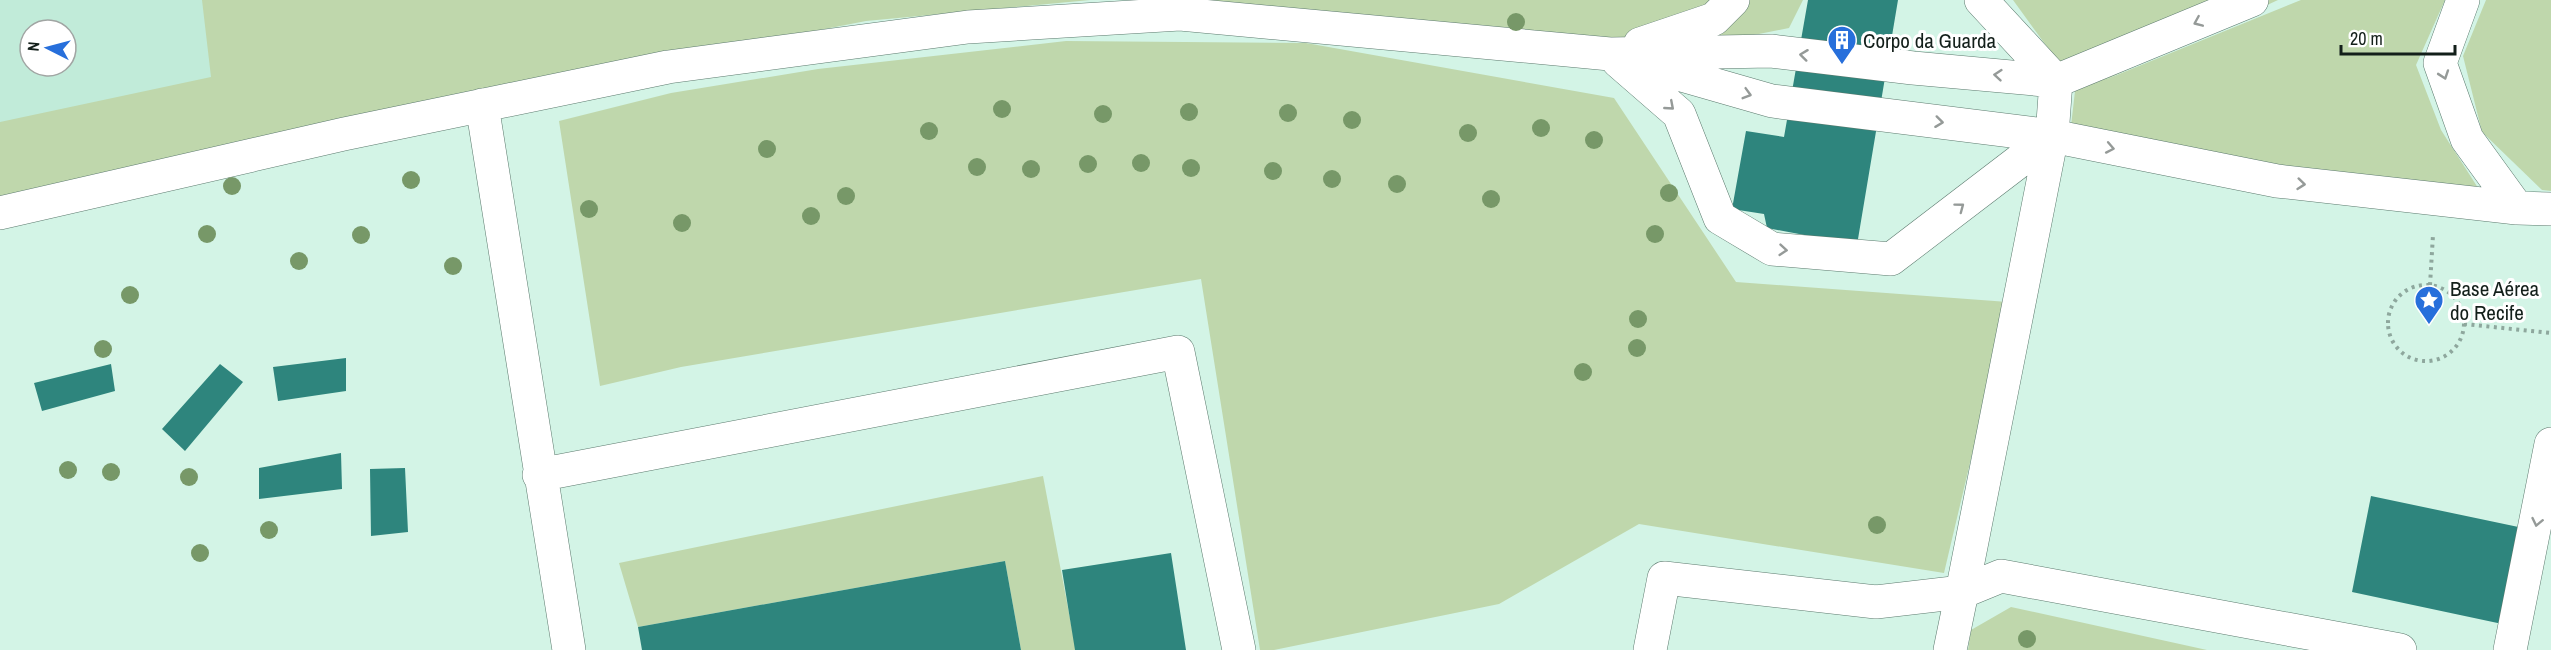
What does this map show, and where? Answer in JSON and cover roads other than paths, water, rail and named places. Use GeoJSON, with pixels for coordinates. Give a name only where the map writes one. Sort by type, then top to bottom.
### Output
{"type":"FeatureCollection","features":[{"type":"Feature","properties":{"kind":"lane"},"geometry":{"type":"LineString","coordinates":[[1610,54],[1714,19],[1733,0]]}},
{"type":"Feature","properties":{"kind":"lane"},"geometry":{"type":"LineString","coordinates":[[1950,650],[2052,136],[2056,81],[1981,0]]}},
{"type":"Feature","properties":{"kind":"lane"},"geometry":{"type":"LineString","coordinates":[[0,213],[332,136],[668,67],[968,27],[1180,14],[1610,54],[1771,51],[1913,68],[2056,81],[2252,0]]}},
{"type":"Feature","properties":{"kind":"lane"},"geometry":{"type":"LineString","coordinates":[[2463,0],[2440,63],[2467,139],[2517,208]]}},
{"type":"Feature","properties":{"kind":"lane"},"geometry":{"type":"LineString","coordinates":[[1610,54],[1772,101],[2052,136],[2277,181],[2517,208],[2551,209]]}},
{"type":"Feature","properties":{"kind":"lane"},"geometry":{"type":"LineString","coordinates":[[1610,54],[1679,114],[1720,218],[1772,249],[1891,259],[2052,136]]}},
{"type":"Feature","properties":{"kind":"lane"},"geometry":{"type":"LineString","coordinates":[[482,105],[539,475],[569,650]]}},
{"type":"Feature","properties":{"kind":"lane"},"geometry":{"type":"LineString","coordinates":[[539,475],[1178,352],[1239,650]]}},
{"type":"Feature","properties":{"kind":"lane"},"geometry":{"type":"LineString","coordinates":[[2511,650],[2548,486],[2551,444]]}},
{"type":"Feature","properties":{"kind":"lane"},"geometry":{"type":"LineString","coordinates":[[1650,650],[1664,578],[1876,602],[1962,592],[2001,576],[2400,650]]}},
{"type":"Feature","properties":{"kind":"place","name":"Corpo da Guarda"},"geometry":{"type":"Point","coordinates":[1842,66]}},
{"type":"Feature","properties":{"kind":"place","name":"Base Aérea do Recife"},"geometry":{"type":"Point","coordinates":[2429,326]}}]}
